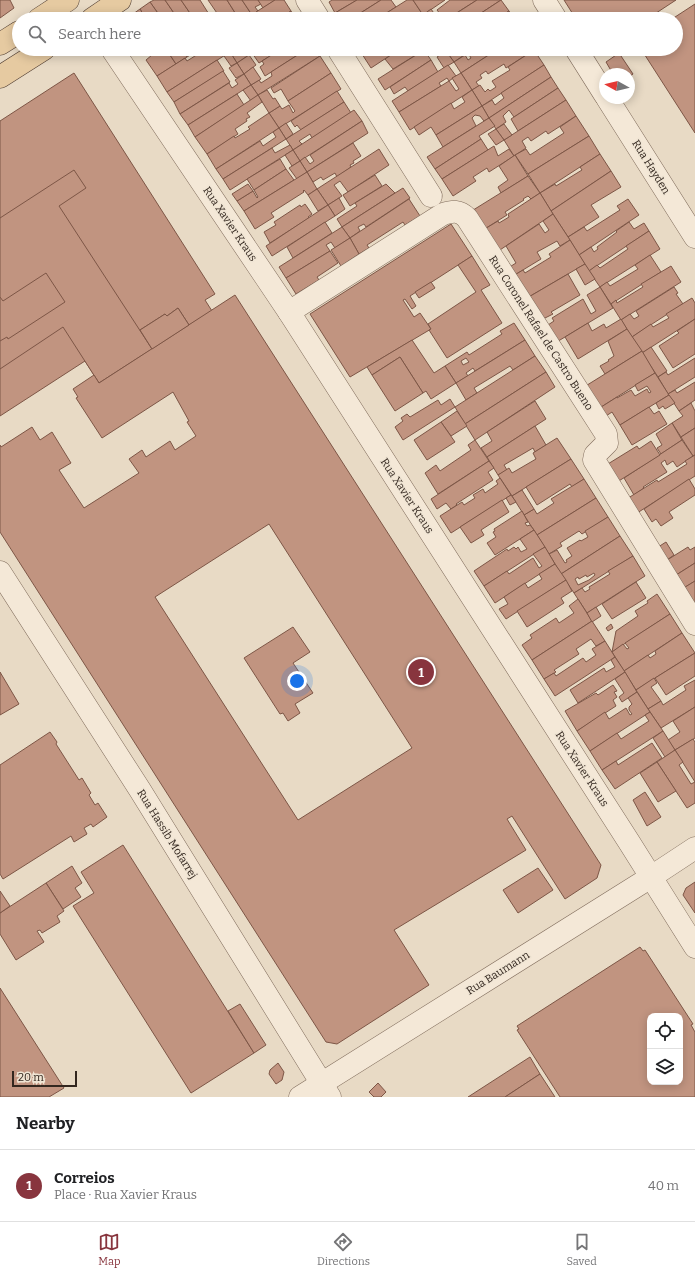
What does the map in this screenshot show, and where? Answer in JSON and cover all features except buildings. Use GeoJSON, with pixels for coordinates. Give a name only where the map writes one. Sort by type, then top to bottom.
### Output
{"type":"FeatureCollection","features":[{"type":"Feature","properties":{"kind":"main road"},"geometry":{"type":"LineString","coordinates":[[50,12],[68,0]]}},
{"type":"Feature","properties":{"kind":"main road"},"geometry":{"type":"LineString","coordinates":[[102,12],[120,0]]}},
{"type":"Feature","properties":{"kind":"main road"},"geometry":{"type":"LineString","coordinates":[[0,44],[12,36]]}},
{"type":"Feature","properties":{"kind":"main road"},"geometry":{"type":"LineString","coordinates":[[0,77],[33,56]]}},
{"type":"Feature","properties":{"kind":"street"},"geometry":{"type":"LineString","coordinates":[[307,0],[315,12]]}},
{"type":"Feature","properties":{"kind":"street"},"geometry":{"type":"LineString","coordinates":[[544,0],[552,12]]}},
{"type":"Feature","properties":{"kind":"street","name":"Rua Xavier Kraus"},"geometry":{"type":"LineString","coordinates":[[117,56],[289,312],[695,947]]}},
{"type":"Feature","properties":{"kind":"street"},"geometry":{"type":"LineString","coordinates":[[342,56],[431,196]]}},
{"type":"Feature","properties":{"kind":"street"},"geometry":{"type":"LineString","coordinates":[[580,56],[599,85]]}},
{"type":"Feature","properties":{"kind":"street","name":"Rua Hayden"},"geometry":{"type":"LineString","coordinates":[[611,104],[695,237]]}},
{"type":"Feature","properties":{"kind":"street","name":"Rua Coronel Rafael de Castro Bueno"},"geometry":{"type":"LineString","coordinates":[[289,312],[443,214],[455,211],[462,213],[468,218],[606,434],[607,443],[594,455],[594,460],[695,624]]}},
{"type":"Feature","properties":{"kind":"street","name":"Rua Hassib Mofarrej"},"geometry":{"type":"LineString","coordinates":[[0,572],[140,790],[326,1090]]}},
{"type":"Feature","properties":{"kind":"street","name":"Rua Baumann"},"geometry":{"type":"LineString","coordinates":[[300,1097],[326,1090],[695,848]]}},
{"type":"Feature","properties":{"kind":"place","name":"Correios"},"geometry":{"type":"Point","coordinates":[421,672]}}]}
